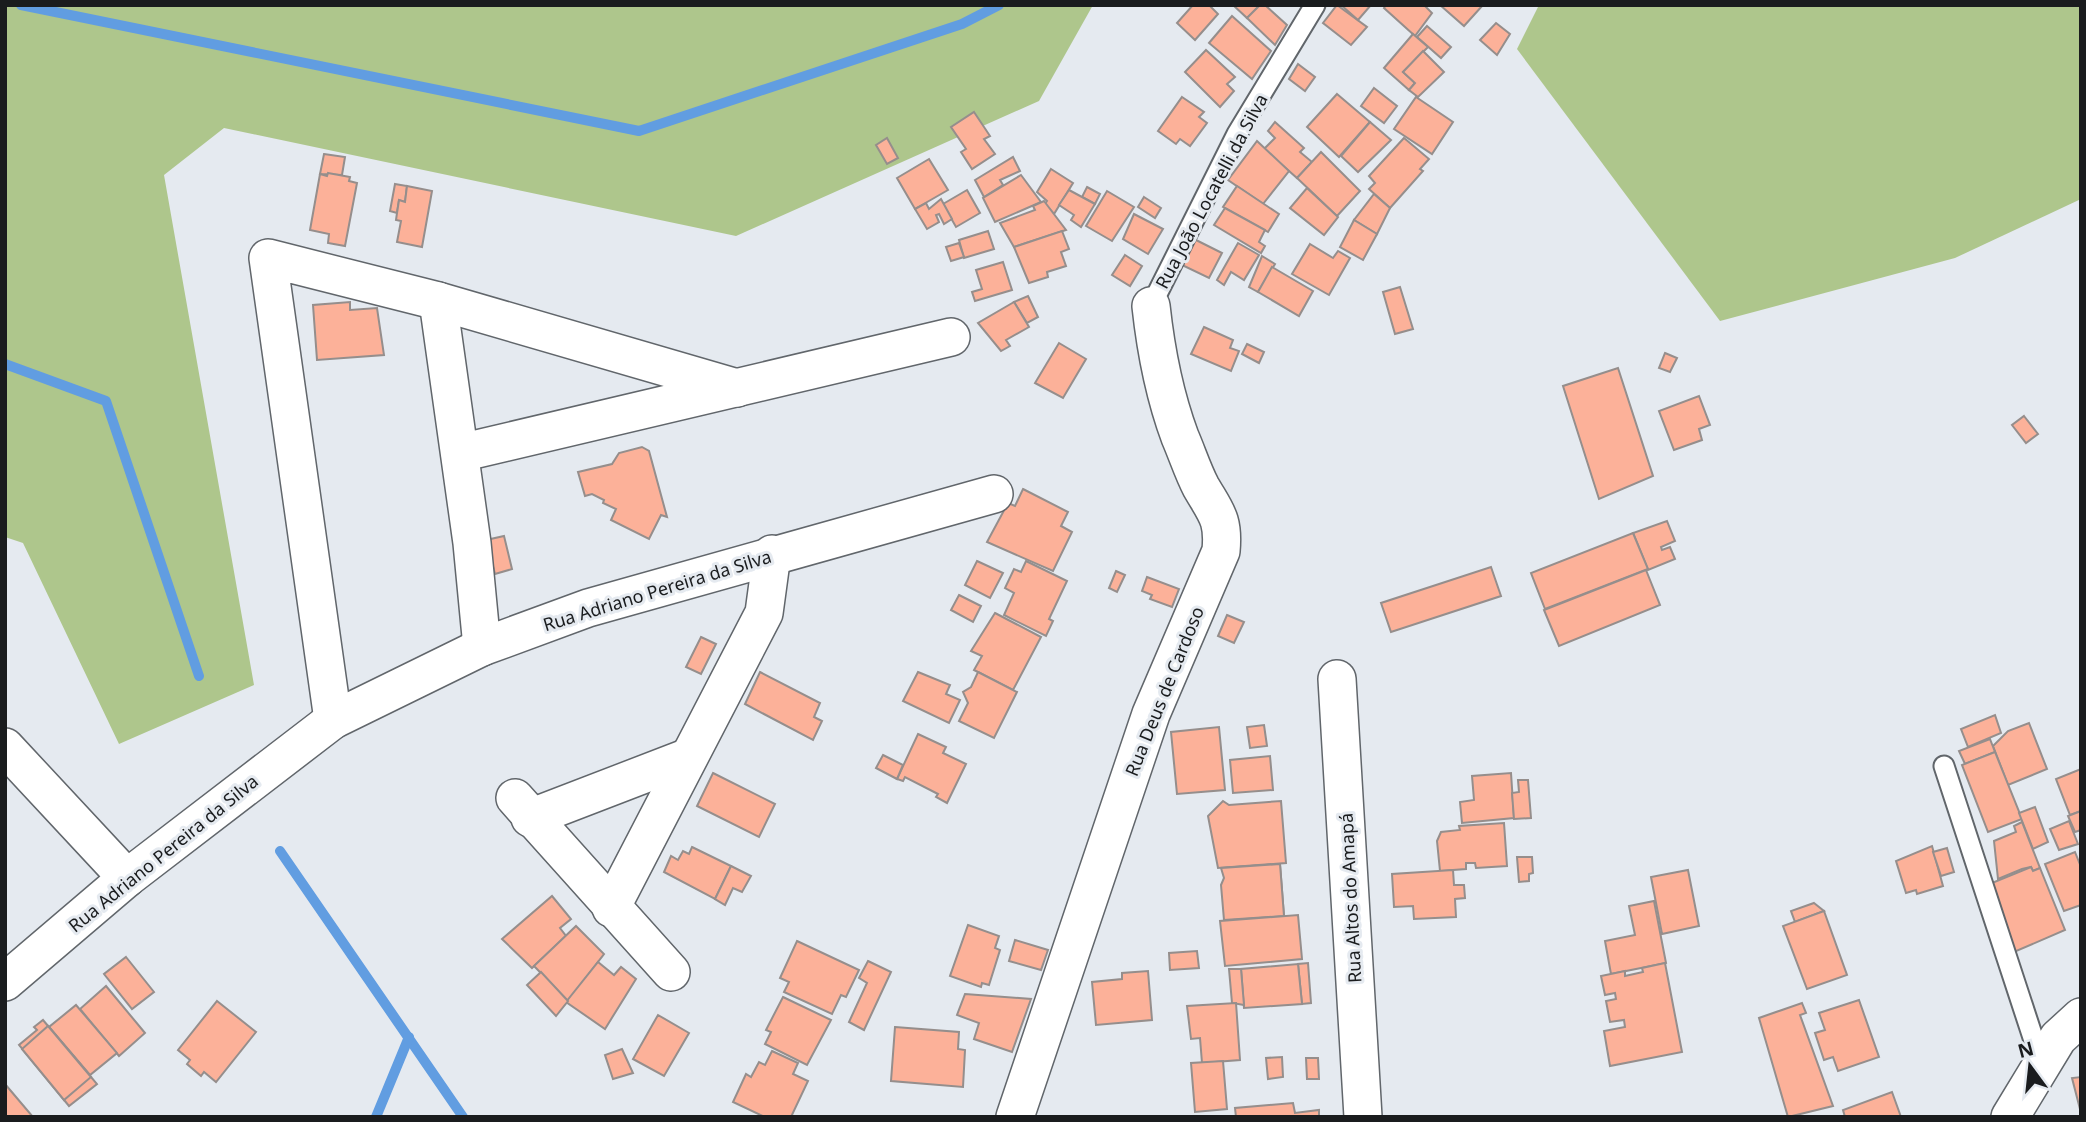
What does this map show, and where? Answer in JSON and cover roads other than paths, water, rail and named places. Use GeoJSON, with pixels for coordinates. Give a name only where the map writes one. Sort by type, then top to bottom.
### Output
{"type":"FeatureCollection","features":[{"type":"Feature","properties":{"kind":"street"},"geometry":{"type":"LineString","coordinates":[[333,720],[268,258],[438,301],[737,388]]}},
{"type":"Feature","properties":{"kind":"street"},"geometry":{"type":"LineString","coordinates":[[438,301],[460,453],[482,647]]}},
{"type":"Feature","properties":{"kind":"street","name":"Rua Deus de Cardoso"},"geometry":{"type":"LineString","coordinates":[[1016,1117],[1151,714],[1221,551],[1223,530],[1219,512],[1200,485],[1180,435],[1158,365],[1151,306]]}},
{"type":"Feature","properties":{"kind":"street"},"geometry":{"type":"LineString","coordinates":[[460,453],[951,337]]}},
{"type":"Feature","properties":{"kind":"street","name":"Rua Adriano Pereira da Silva"},"geometry":{"type":"LineString","coordinates":[[5,982],[127,878],[333,720],[482,647],[588,608],[772,554],[994,494]]}},
{"type":"Feature","properties":{"kind":"street"},"geometry":{"type":"LineString","coordinates":[[611,908],[686,758],[764,613],[772,554]]}},
{"type":"Feature","properties":{"kind":"street","name":"Rua Altos do Amapá"},"geometry":{"type":"LineString","coordinates":[[1337,679],[1363,1117]]}},
{"type":"Feature","properties":{"kind":"street"},"geometry":{"type":"LineString","coordinates":[[5,747],[127,878]]}},
{"type":"Feature","properties":{"kind":"street"},"geometry":{"type":"LineString","coordinates":[[671,972],[523,808],[686,758]]}},
{"type":"Feature","properties":{"kind":"street"},"geometry":{"type":"LineString","coordinates":[[2010,1117],[2058,1038],[2081,1017]]}},
{"type":"Feature","properties":{"kind":"lane","name":"Rua João Locatelli da Silva"},"geometry":{"type":"LineString","coordinates":[[1151,306],[1237,134],[1315,5]]}},
{"type":"Feature","properties":{"kind":"lane"},"geometry":{"type":"LineString","coordinates":[[1944,765],[2042,1065]]}},
{"type":"Feature","properties":{"kind":"waterway"},"geometry":{"type":"LineString","coordinates":[[21,5],[639,131],[962,24],[999,5]]}},
{"type":"Feature","properties":{"kind":"waterway"},"geometry":{"type":"LineString","coordinates":[[5,364],[106,401],[199,676]]}},
{"type":"Feature","properties":{"kind":"waterway"},"geometry":{"type":"LineString","coordinates":[[280,851],[463,1117]]}},
{"type":"Feature","properties":{"kind":"waterway"},"geometry":{"type":"LineString","coordinates":[[376,1117],[409,1037]]}}]}
